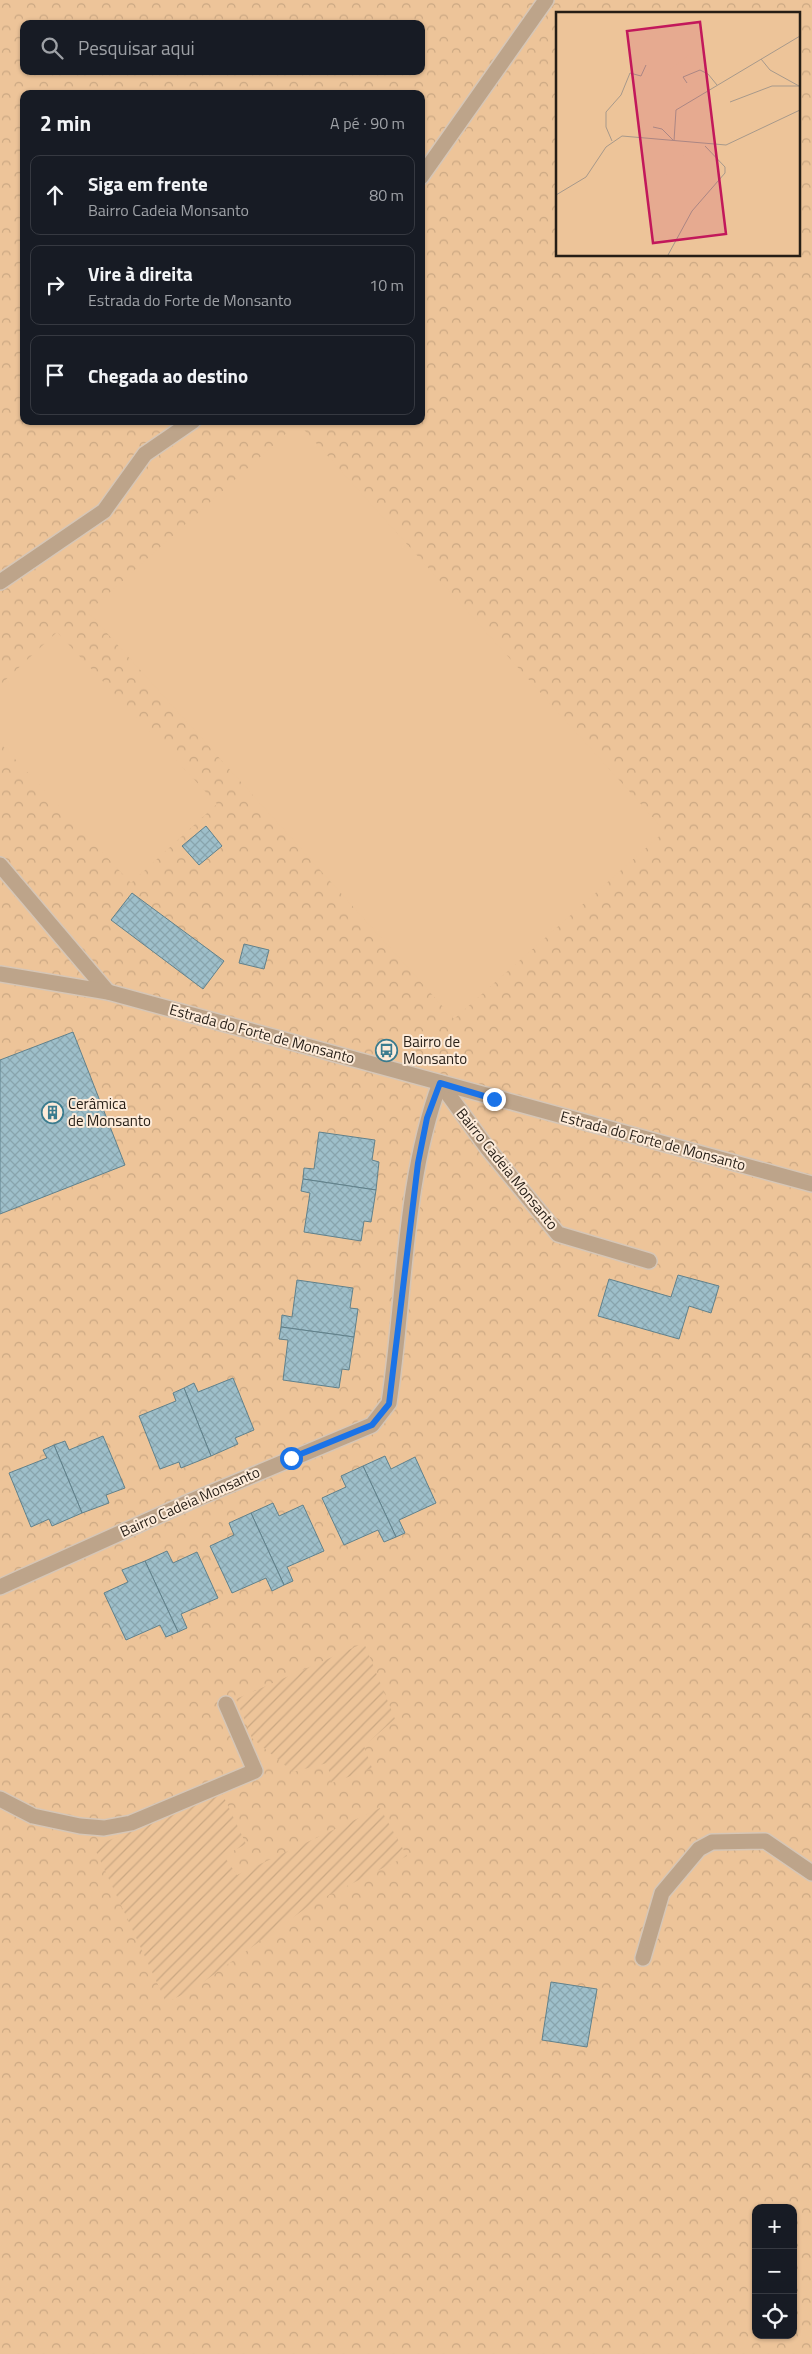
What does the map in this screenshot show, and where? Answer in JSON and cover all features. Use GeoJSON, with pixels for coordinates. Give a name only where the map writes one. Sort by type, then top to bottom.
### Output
{"type":"FeatureCollection","features":[{"type":"Feature","properties":{"kind":"street"},"geometry":{"type":"LineString","coordinates":[[425,171],[546,0]]}},
{"type":"Feature","properties":{"kind":"street"},"geometry":{"type":"LineString","coordinates":[[0,582],[104,511],[145,454],[186,425]]}},
{"type":"Feature","properties":{"kind":"street"},"geometry":{"type":"LineString","coordinates":[[0,865],[108,992]]}},
{"type":"Feature","properties":{"kind":"street","name":"Estrada do Forte de Monsanto"},"geometry":{"type":"LineString","coordinates":[[0,974],[108,992],[812,1184]]}},
{"type":"Feature","properties":{"kind":"street","name":"Bairro Cadeia Monsanto"},"geometry":{"type":"LineString","coordinates":[[440,1083],[488,1149],[558,1234],[650,1261]]}},
{"type":"Feature","properties":{"kind":"street","name":"Bairro Cadeia Monsanto"},"geometry":{"type":"LineString","coordinates":[[0,1587],[223,1487],[372,1425],[389,1404],[418,1163],[427,1118],[440,1083]]}},
{"type":"Feature","properties":{"kind":"street"},"geometry":{"type":"LineString","coordinates":[[0,1799],[33,1816],[80,1826],[104,1828],[140,1820],[255,1771],[226,1704]]}},
{"type":"Feature","properties":{"kind":"street"},"geometry":{"type":"LineString","coordinates":[[644,1958],[662,1894],[699,1849],[712,1842],[765,1841],[812,1873]]}},
{"type":"Feature","properties":{"kind":"green space"},"geometry":{"type":"Polygon","coordinates":[[[0,0],[812,0],[812,2354],[0,2354],[0,0]]]}},
{"type":"Feature","properties":{"kind":"green space"},"geometry":{"type":"Polygon","coordinates":[[[296,425],[300,425],[665,831],[454,1019],[88,612],[296,425]]]}},
{"type":"Feature","properties":{"kind":"green space"},"geometry":{"type":"Polygon","coordinates":[[[57,632],[217,804],[131,883],[0,743],[0,685],[57,632]]]}},
{"type":"Feature","properties":{"kind":"green space"},"geometry":{"type":"Polygon","coordinates":[[[364,1643],[395,1719],[364,1746],[372,1768],[332,1783],[327,1763],[293,1772],[252,1738],[236,1699],[364,1643]]]}},
{"type":"Feature","properties":{"kind":"green space"},"geometry":{"type":"Polygon","coordinates":[[[221,1791],[246,1844],[224,1856],[237,1875],[380,1808],[407,1856],[313,1903],[191,1991],[166,2002],[94,1847],[221,1791]]]}},
{"type":"Feature","properties":{"kind":"building"},"geometry":{"type":"Polygon","coordinates":[[[206,826],[222,846],[199,865],[182,846],[206,826]]]}},
{"type":"Feature","properties":{"kind":"building"},"geometry":{"type":"Polygon","coordinates":[[[132,893],[224,961],[203,989],[111,920],[132,893]]]}},
{"type":"Feature","properties":{"kind":"building"},"geometry":{"type":"Polygon","coordinates":[[[244,944],[269,950],[264,969],[239,963],[244,944]]]}},
{"type":"Feature","properties":{"kind":"building","name":"Cerâmica de Monsanto"},"geometry":{"type":"Polygon","coordinates":[[[73,1032],[125,1165],[0,1214],[0,1060],[73,1032]]]}},
{"type":"Feature","properties":{"kind":"building"},"geometry":{"type":"Polygon","coordinates":[[[319,1132],[375,1140],[372,1160],[379,1162],[376,1190],[303,1179],[304,1168],[314,1169],[319,1132]]]}},
{"type":"Feature","properties":{"kind":"building"},"geometry":{"type":"Polygon","coordinates":[[[303,1179],[376,1190],[371,1222],[364,1221],[361,1241],[304,1232],[310,1193],[301,1191],[303,1179]]]}},
{"type":"Feature","properties":{"kind":"building"},"geometry":{"type":"Polygon","coordinates":[[[678,1275],[719,1286],[711,1313],[689,1306],[679,1339],[598,1316],[609,1279],[671,1297],[678,1275]]]}},
{"type":"Feature","properties":{"kind":"building"},"geometry":{"type":"Polygon","coordinates":[[[297,1280],[353,1288],[350,1308],[358,1309],[354,1337],[281,1327],[282,1315],[292,1317],[297,1280]]]}},
{"type":"Feature","properties":{"kind":"building"},"geometry":{"type":"Polygon","coordinates":[[[281,1327],[354,1337],[349,1370],[342,1369],[339,1388],[283,1380],[288,1340],[279,1339],[281,1327]]]}},
{"type":"Feature","properties":{"kind":"building"},"geometry":{"type":"Polygon","coordinates":[[[233,1378],[254,1430],[235,1438],[238,1444],[211,1456],[184,1388],[194,1383],[198,1392],[233,1378]]]}},
{"type":"Feature","properties":{"kind":"building"},"geometry":{"type":"Polygon","coordinates":[[[184,1388],[211,1456],[181,1468],[179,1462],[160,1469],[139,1416],[176,1401],[173,1393],[184,1388]]]}},
{"type":"Feature","properties":{"kind":"building"},"geometry":{"type":"Polygon","coordinates":[[[103,1436],[125,1488],[106,1495],[109,1503],[82,1513],[54,1445],[65,1441],[69,1450],[103,1436]]]}},
{"type":"Feature","properties":{"kind":"building"},"geometry":{"type":"Polygon","coordinates":[[[54,1445],[82,1513],[52,1526],[49,1519],[31,1527],[9,1473],[47,1458],[43,1450],[54,1445]]]}},
{"type":"Feature","properties":{"kind":"building"},"geometry":{"type":"Polygon","coordinates":[[[385,1456],[391,1469],[415,1457],[436,1503],[399,1520],[405,1533],[396,1537],[363,1466],[385,1456]]]}},
{"type":"Feature","properties":{"kind":"building"},"geometry":{"type":"Polygon","coordinates":[[[363,1466],[396,1537],[384,1542],[378,1530],[344,1545],[322,1498],[346,1487],[341,1476],[363,1466]]]}},
{"type":"Feature","properties":{"kind":"building"},"geometry":{"type":"Polygon","coordinates":[[[273,1503],[279,1516],[303,1505],[324,1551],[287,1567],[293,1581],[284,1585],[251,1513],[273,1503]]]}},
{"type":"Feature","properties":{"kind":"building"},"geometry":{"type":"Polygon","coordinates":[[[251,1513],[284,1585],[272,1591],[266,1578],[232,1593],[210,1546],[234,1535],[229,1523],[251,1513]]]}},
{"type":"Feature","properties":{"kind":"building"},"geometry":{"type":"Polygon","coordinates":[[[167,1551],[173,1563],[197,1552],[218,1598],[181,1614],[187,1628],[178,1632],[145,1561],[167,1551]]]}},
{"type":"Feature","properties":{"kind":"building"},"geometry":{"type":"Polygon","coordinates":[[[145,1561],[178,1632],[166,1637],[160,1625],[126,1640],[104,1593],[128,1582],[122,1570],[145,1561]]]}},
{"type":"Feature","properties":{"kind":"building"},"geometry":{"type":"Polygon","coordinates":[[[551,1982],[597,1989],[587,2047],[542,2040],[551,1982]]]}},
{"type":"Feature","properties":{"kind":"place","name":"Bairro de Monsanto"},"geometry":{"type":"Point","coordinates":[387,1051]}},
{"type":"Feature","properties":{"kind":"place","name":"Cerâmica de Monsanto"},"geometry":{"type":"Point","coordinates":[52,1113]}},
{"type":"Feature","properties":{"kind":"route"},"geometry":{"type":"LineString","coordinates":[[291,1458],[372,1425],[389,1404],[410,1222],[418,1163],[427,1118],[440,1083],[494,1099]]}}]}
